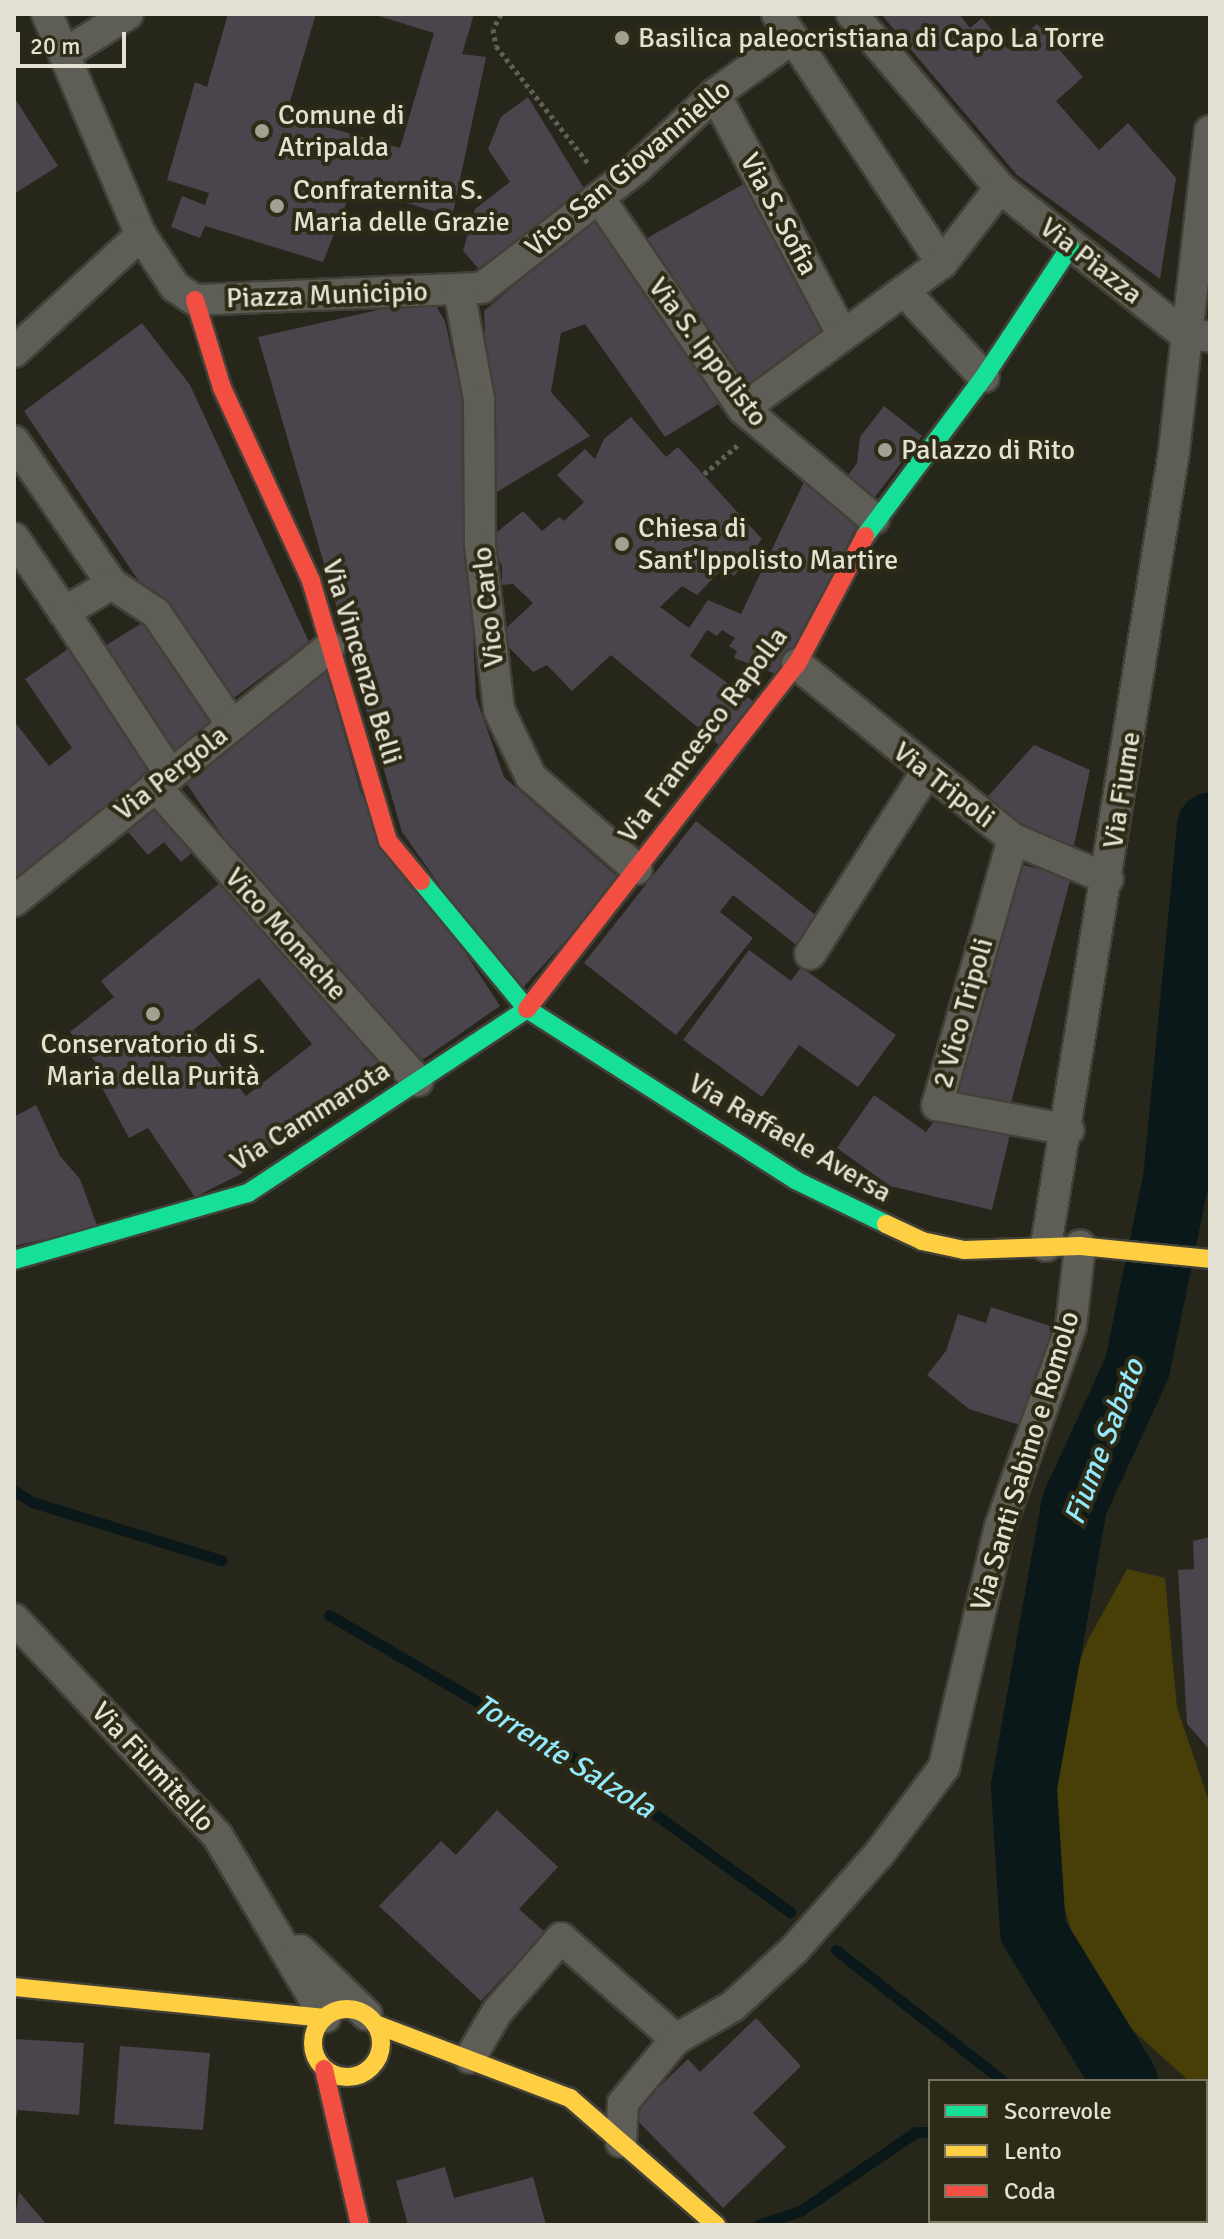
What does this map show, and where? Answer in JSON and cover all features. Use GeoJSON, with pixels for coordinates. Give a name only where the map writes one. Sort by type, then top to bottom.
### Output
{"type":"FeatureCollection","features":[{"type":"Feature","properties":{"kind":"street"},"geometry":{"type":"LineString","coordinates":[[47,14],[141,235],[175,287],[195,300]]}},
{"type":"Feature","properties":{"kind":"street"},"geometry":{"type":"LineString","coordinates":[[64,54],[128,14]]}},
{"type":"Feature","properties":{"kind":"street","name":"Via Piazza"},"geometry":{"type":"LineString","coordinates":[[852,14],[1000,188],[1070,247],[1198,336]]}},
{"type":"Feature","properties":{"kind":"street"},"geometry":{"type":"LineString","coordinates":[[785,26],[942,263]]}},
{"type":"Feature","properties":{"kind":"street","name":"Vico San Giovanniello"},"geometry":{"type":"LineString","coordinates":[[459,290],[482,288],[604,194],[785,26]]}},
{"type":"Feature","properties":{"kind":"street","name":"Via S. Sofia"},"geometry":{"type":"LineString","coordinates":[[715,94],[842,334]]}},
{"type":"Feature","properties":{"kind":"street","name":"Via Fiume"},"geometry":{"type":"LineString","coordinates":[[1046,1246],[1069,1130],[1174,451],[1198,336],[1210,131]]}},
{"type":"Feature","properties":{"kind":"street"},"geometry":{"type":"LineString","coordinates":[[751,418],[790,372],[942,263],[1000,188]]}},
{"type":"Feature","properties":{"kind":"street","name":"Via S. Ippolisto"},"geometry":{"type":"LineString","coordinates":[[604,194],[751,418],[874,519]]}},
{"type":"Feature","properties":{"kind":"street"},"geometry":{"type":"LineString","coordinates":[[14,352],[141,235]]}},
{"type":"Feature","properties":{"kind":"street","name":"Via Francesco Rapolla"},"geometry":{"type":"LineString","coordinates":[[527,1009],[797,664],[874,519],[984,377],[1070,247]]}},
{"type":"Feature","properties":{"kind":"street","name":"Piazza Municipio"},"geometry":{"type":"LineString","coordinates":[[195,300],[459,290]]}},
{"type":"Feature","properties":{"kind":"street","name":"Vico Carlo"},"geometry":{"type":"LineString","coordinates":[[459,290],[479,399],[480,545],[499,710],[531,777],[637,869]]}},
{"type":"Feature","properties":{"kind":"street"},"geometry":{"type":"LineString","coordinates":[[905,292],[984,377]]}},
{"type":"Feature","properties":{"kind":"street","name":"Via Vincenzo Belli"},"geometry":{"type":"LineString","coordinates":[[195,300],[222,388],[311,581],[388,841],[527,1009]]}},
{"type":"Feature","properties":{"kind":"street"},"geometry":{"type":"LineString","coordinates":[[14,441],[112,584],[156,613],[232,725]]}},
{"type":"Feature","properties":{"kind":"street","name":"Vico Monache"},"geometry":{"type":"LineString","coordinates":[[14,538],[64,612],[162,780],[418,1081]]}},
{"type":"Feature","properties":{"kind":"street"},"geometry":{"type":"LineString","coordinates":[[64,612],[112,584]]}},
{"type":"Feature","properties":{"kind":"street","name":"Via Pergola"},"geometry":{"type":"LineString","coordinates":[[14,901],[330,647]]}},
{"type":"Feature","properties":{"kind":"street","name":"Via Tripoli"},"geometry":{"type":"LineString","coordinates":[[797,664],[1013,839],[1108,879]]}},
{"type":"Feature","properties":{"kind":"street"},"geometry":{"type":"LineString","coordinates":[[810,954],[927,771]]}},
{"type":"Feature","properties":{"kind":"street","name":"2 Vico Tripoli"},"geometry":{"type":"LineString","coordinates":[[1013,839],[937,1105],[1069,1130]]}},
{"type":"Feature","properties":{"kind":"street","name":"Via Cammarota"},"geometry":{"type":"LineString","coordinates":[[14,1260],[248,1193],[527,1009]]}},
{"type":"Feature","properties":{"kind":"street","name":"Via Raffaele Aversa"},"geometry":{"type":"LineString","coordinates":[[527,1009],[795,1180],[883,1226],[964,1250],[1088,1247],[1210,1259]]}},
{"type":"Feature","properties":{"kind":"street","name":"Via Santi Sabino e Romolo"},"geometry":{"type":"LineString","coordinates":[[676,2039],[733,2006],[794,1950],[944,1767],[1000,1527],[1071,1326],[1088,1247]]}},
{"type":"Feature","properties":{"kind":"street","name":"Via Fiumitello"},"geometry":{"type":"LineString","coordinates":[[14,1619],[217,1835],[275,1926],[324,2017]]}},
{"type":"Feature","properties":{"kind":"street","name":"Via Fiumitello"},"geometry":{"type":"LineString","coordinates":[[275,1926],[371,2020]]}},
{"type":"Feature","properties":{"kind":"street"},"geometry":{"type":"LineString","coordinates":[[324,2069],[336,2076],[366,2076],[470,2058],[497,2012],[561,1938],[676,2039],[623,2103],[621,2142]]}},
{"type":"Feature","properties":{"kind":"street"},"geometry":{"type":"LineString","coordinates":[[14,1987],[324,2017],[346,2009],[570,2098],[716,2224]]}},
{"type":"Feature","properties":{"kind":"street"},"geometry":{"type":"LineString","coordinates":[[255,2009],[313,2049],[324,2069],[360,2225]]}},
{"type":"Feature","properties":{"kind":"street"},"geometry":{"type":"LineString","coordinates":[[313,2049],[324,2017]]}},
{"type":"Feature","properties":{"kind":"street"},"geometry":{"type":"LineString","coordinates":[[366,2076],[381,2050],[371,2020]]}},
{"type":"Feature","properties":{"kind":"street"},"geometry":{"type":"LineString","coordinates":[[349,2168],[355,2121]]}},
{"type":"Feature","properties":{"kind":"path"},"geometry":{"type":"LineString","coordinates":[[501,14],[493,29],[496,46],[604,194]]}},
{"type":"Feature","properties":{"kind":"path"},"geometry":{"type":"LineString","coordinates":[[704,474],[751,418]]}},
{"type":"Feature","properties":{"kind":"shaded area"},"geometry":{"type":"Polygon","coordinates":[[[1127,1569],[1165,1578],[1177,1708],[1210,1804],[1210,2101],[1208,2079],[1187,2079],[1126,2024],[1080,1961],[1049,1854],[1047,1790],[1062,1707],[1088,1640],[1127,1569]]]}},
{"type":"Feature","properties":{"kind":"building","name":"Comune di Atripalda"},"geometry":{"type":"Polygon","coordinates":[[[228,14],[316,14],[286,115],[400,148],[434,33],[372,14],[474,14],[462,54],[486,57],[452,217],[353,186],[323,262],[205,226],[200,238],[171,227],[182,196],[205,205],[209,193],[167,180],[195,82],[207,87],[228,14]]]}},
{"type":"Feature","properties":{"kind":"building"},"geometry":{"type":"Polygon","coordinates":[[[881,14],[959,14],[970,28],[982,18],[1008,49],[1037,24],[1083,77],[1056,101],[1099,150],[1128,123],[1176,178],[1160,279],[1017,175],[881,14]]]}},
{"type":"Feature","properties":{"kind":"building"},"geometry":{"type":"Polygon","coordinates":[[[14,97],[58,166],[14,194],[14,97]]]}},
{"type":"Feature","properties":{"kind":"building"},"geometry":{"type":"Polygon","coordinates":[[[528,97],[587,193],[485,276],[463,251],[475,209],[510,182],[488,149],[501,117],[528,97]]]}},
{"type":"Feature","properties":{"kind":"building"},"geometry":{"type":"Polygon","coordinates":[[[749,181],[831,336],[736,392],[640,242],[749,181]]]}},
{"type":"Feature","properties":{"kind":"building"},"geometry":{"type":"Polygon","coordinates":[[[596,216],[725,400],[665,437],[585,324],[561,333],[551,392],[590,436],[492,495],[484,311],[596,216]]]}},
{"type":"Feature","properties":{"kind":"building"},"geometry":{"type":"Polygon","coordinates":[[[431,298],[445,321],[462,397],[476,698],[504,777],[621,880],[517,994],[402,832],[258,337],[431,298]]]}},
{"type":"Feature","properties":{"kind":"building"},"geometry":{"type":"Polygon","coordinates":[[[142,323],[190,385],[309,642],[223,706],[24,411],[142,323]]]}},
{"type":"Feature","properties":{"kind":"building","name":"Palazzo di Rito"},"geometry":{"type":"Polygon","coordinates":[[[884,406],[922,436],[870,503],[843,482],[857,463],[860,437],[884,406]]]}},
{"type":"Feature","properties":{"kind":"building","name":"Chiesa di Sant'Ippolisto Martire"},"geometry":{"type":"Polygon","coordinates":[[[631,417],[666,457],[678,447],[762,539],[734,576],[723,568],[697,595],[682,586],[660,607],[689,628],[708,600],[741,614],[804,482],[857,525],[781,676],[734,658],[737,651],[729,646],[735,638],[722,630],[717,636],[707,630],[690,656],[761,707],[726,751],[611,655],[572,691],[547,665],[533,672],[504,642],[503,631],[533,603],[513,584],[502,585],[502,565],[486,541],[523,511],[542,531],[559,517],[564,521],[584,502],[557,475],[585,449],[595,459],[604,439],[631,417]]]}},
{"type":"Feature","properties":{"kind":"building"},"geometry":{"type":"Polygon","coordinates":[[[155,615],[220,715],[167,759],[95,652],[155,615]]]}},
{"type":"Feature","properties":{"kind":"building"},"geometry":{"type":"Polygon","coordinates":[[[81,640],[159,766],[14,889],[14,721],[49,766],[72,748],[25,679],[81,640]]]}},
{"type":"Feature","properties":{"kind":"building"},"geometry":{"type":"Polygon","coordinates":[[[325,667],[361,793],[500,1006],[415,1065],[262,893],[179,773],[325,667]]]}},
{"type":"Feature","properties":{"kind":"building"},"geometry":{"type":"Polygon","coordinates":[[[1034,745],[1090,770],[1074,845],[1035,837],[982,803],[1034,745]]]}},
{"type":"Feature","properties":{"kind":"building"},"geometry":{"type":"Polygon","coordinates":[[[156,797],[200,846],[181,862],[164,842],[148,855],[121,824],[156,797]]]}},
{"type":"Feature","properties":{"kind":"building"},"geometry":{"type":"Polygon","coordinates":[[[696,821],[827,924],[805,952],[733,895],[720,912],[753,938],[676,1035],[584,963],[696,821]]]}},
{"type":"Feature","properties":{"kind":"building"},"geometry":{"type":"Polygon","coordinates":[[[1011,862],[1071,877],[1009,1110],[950,1095],[1011,862]]]}},
{"type":"Feature","properties":{"kind":"building","name":"Conservatorio di S. Maria della Purità"},"geometry":{"type":"Polygon","coordinates":[[[226,878],[387,1055],[241,1174],[195,1197],[148,1128],[129,1138],[97,1078],[104,1072],[70,1032],[114,997],[101,981],[226,878]],[[259,978],[193,1030],[246,1096],[312,1044],[259,978]]]}},
{"type":"Feature","properties":{"kind":"building"},"geometry":{"type":"Polygon","coordinates":[[[749,950],[791,981],[801,967],[896,1035],[858,1087],[799,1045],[762,1097],[683,1040],[749,950]]]}},
{"type":"Feature","properties":{"kind":"building"},"geometry":{"type":"Polygon","coordinates":[[[874,1095],[926,1132],[940,1113],[1011,1130],[992,1210],[890,1186],[837,1148],[874,1095]]]}},
{"type":"Feature","properties":{"kind":"building"},"geometry":{"type":"Polygon","coordinates":[[[36,1105],[60,1156],[80,1179],[98,1228],[14,1246],[14,1117],[36,1105]]]}},
{"type":"Feature","properties":{"kind":"building"},"geometry":{"type":"Polygon","coordinates":[[[991,1307],[1056,1328],[1023,1426],[969,1409],[927,1375],[946,1351],[958,1314],[986,1323],[991,1307]]]}},
{"type":"Feature","properties":{"kind":"building"},"geometry":{"type":"Polygon","coordinates":[[[1210,1537],[1210,1750],[1187,1724],[1178,1570],[1194,1569],[1193,1541],[1210,1537]]]}},
{"type":"Feature","properties":{"kind":"building"},"geometry":{"type":"Polygon","coordinates":[[[497,1810],[558,1867],[519,1909],[545,1932],[481,2001],[379,1906],[441,1841],[456,1855],[497,1810]]]}},
{"type":"Feature","properties":{"kind":"building"},"geometry":{"type":"Polygon","coordinates":[[[756,2018],[801,2066],[753,2113],[786,2147],[723,2208],[631,2114],[688,2059],[700,2072],[756,2018]]]}},
{"type":"Feature","properties":{"kind":"building"},"geometry":{"type":"Polygon","coordinates":[[[14,2039],[84,2043],[79,2115],[18,2110],[14,2126],[14,2039]]]}},
{"type":"Feature","properties":{"kind":"building"},"geometry":{"type":"Polygon","coordinates":[[[120,2046],[210,2053],[203,2130],[114,2124],[120,2046]]]}},
{"type":"Feature","properties":{"kind":"building"},"geometry":{"type":"Polygon","coordinates":[[[445,2167],[454,2198],[533,2177],[546,2225],[408,2225],[396,2181],[445,2167]]]}},
{"type":"Feature","properties":{"kind":"building"},"geometry":{"type":"Polygon","coordinates":[[[19,2192],[47,2225],[14,2225],[19,2192]]]}},
{"type":"Feature","properties":{"kind":"waterway","name":"Fiume Sabato"},"geometry":{"type":"LineString","coordinates":[[1124,2079],[1033,1931],[1024,1787],[1074,1505],[1137,1368],[1176,1180],[1210,826]]}},
{"type":"Feature","properties":{"kind":"waterway","name":"Torrente Salzola"},"geometry":{"type":"LineString","coordinates":[[14,1490],[32,1502],[221,1560]]}},
{"type":"Feature","properties":{"kind":"waterway","name":"Torrente Salzola"},"geometry":{"type":"LineString","coordinates":[[329,1615],[587,1765],[790,1912]]}},
{"type":"Feature","properties":{"kind":"waterway","name":"Torrente Salzola"},"geometry":{"type":"LineString","coordinates":[[836,1950],[1000,2079]]}},
{"type":"Feature","properties":{"kind":"waterway"},"geometry":{"type":"LineString","coordinates":[[758,2225],[800,2211],[916,2132],[928,2132]]}},
{"type":"Feature","properties":{"kind":"traffic: fast"},"geometry":{"type":"LineString","coordinates":[[865,536],[984,377],[1070,247]]}},
{"type":"Feature","properties":{"kind":"traffic: fast"},"geometry":{"type":"LineString","coordinates":[[421,881],[527,1009],[795,1180],[886,1224]]}},
{"type":"Feature","properties":{"kind":"traffic: fast"},"geometry":{"type":"LineString","coordinates":[[14,1260],[248,1193],[527,1009]]}},
{"type":"Feature","properties":{"kind":"traffic: slow"},"geometry":{"type":"LineString","coordinates":[[886,1224],[922,1241],[964,1250],[1080,1246],[1210,1259]]}},
{"type":"Feature","properties":{"kind":"traffic: slow"},"geometry":{"type":"LineString","coordinates":[[14,1987],[323,2018]]}},
{"type":"Feature","properties":{"kind":"traffic: slow"},"geometry":{"type":"LineString","coordinates":[[347,2009],[360,2011],[371,2019],[379,2030],[381,2043],[379,2056],[371,2067],[360,2075],[347,2077],[334,2075],[323,2067],[315,2056],[313,2043],[315,2030],[323,2019],[334,2011],[347,2009]]}},
{"type":"Feature","properties":{"kind":"traffic: slow"},"geometry":{"type":"LineString","coordinates":[[375,2024],[570,2098],[716,2225]]}},
{"type":"Feature","properties":{"kind":"traffic: jam"},"geometry":{"type":"LineString","coordinates":[[195,300],[222,388],[311,581],[388,841],[421,881]]}},
{"type":"Feature","properties":{"kind":"traffic: jam"},"geometry":{"type":"LineString","coordinates":[[527,1009],[797,664],[865,536]]}},
{"type":"Feature","properties":{"kind":"traffic: jam"},"geometry":{"type":"LineString","coordinates":[[324,2069],[360,2225]]}},
{"type":"Feature","properties":{"kind":"place","name":"Basilica paleocristiana di Capo La Torre"},"geometry":{"type":"Point","coordinates":[622,38]}},
{"type":"Feature","properties":{"kind":"place","name":"Comune di Atripalda"},"geometry":{"type":"Point","coordinates":[262,131]}},
{"type":"Feature","properties":{"kind":"place","name":"Confraternita S. Maria delle Grazie"},"geometry":{"type":"Point","coordinates":[277,206]}},
{"type":"Feature","properties":{"kind":"place","name":"Palazzo di Rito"},"geometry":{"type":"Point","coordinates":[885,450]}},
{"type":"Feature","properties":{"kind":"place","name":"Chiesa di Sant'Ippolisto Martire"},"geometry":{"type":"Point","coordinates":[622,544]}},
{"type":"Feature","properties":{"kind":"place","name":"Conservatorio di S. Maria della Purità"},"geometry":{"type":"Point","coordinates":[153,1014]}}]}
